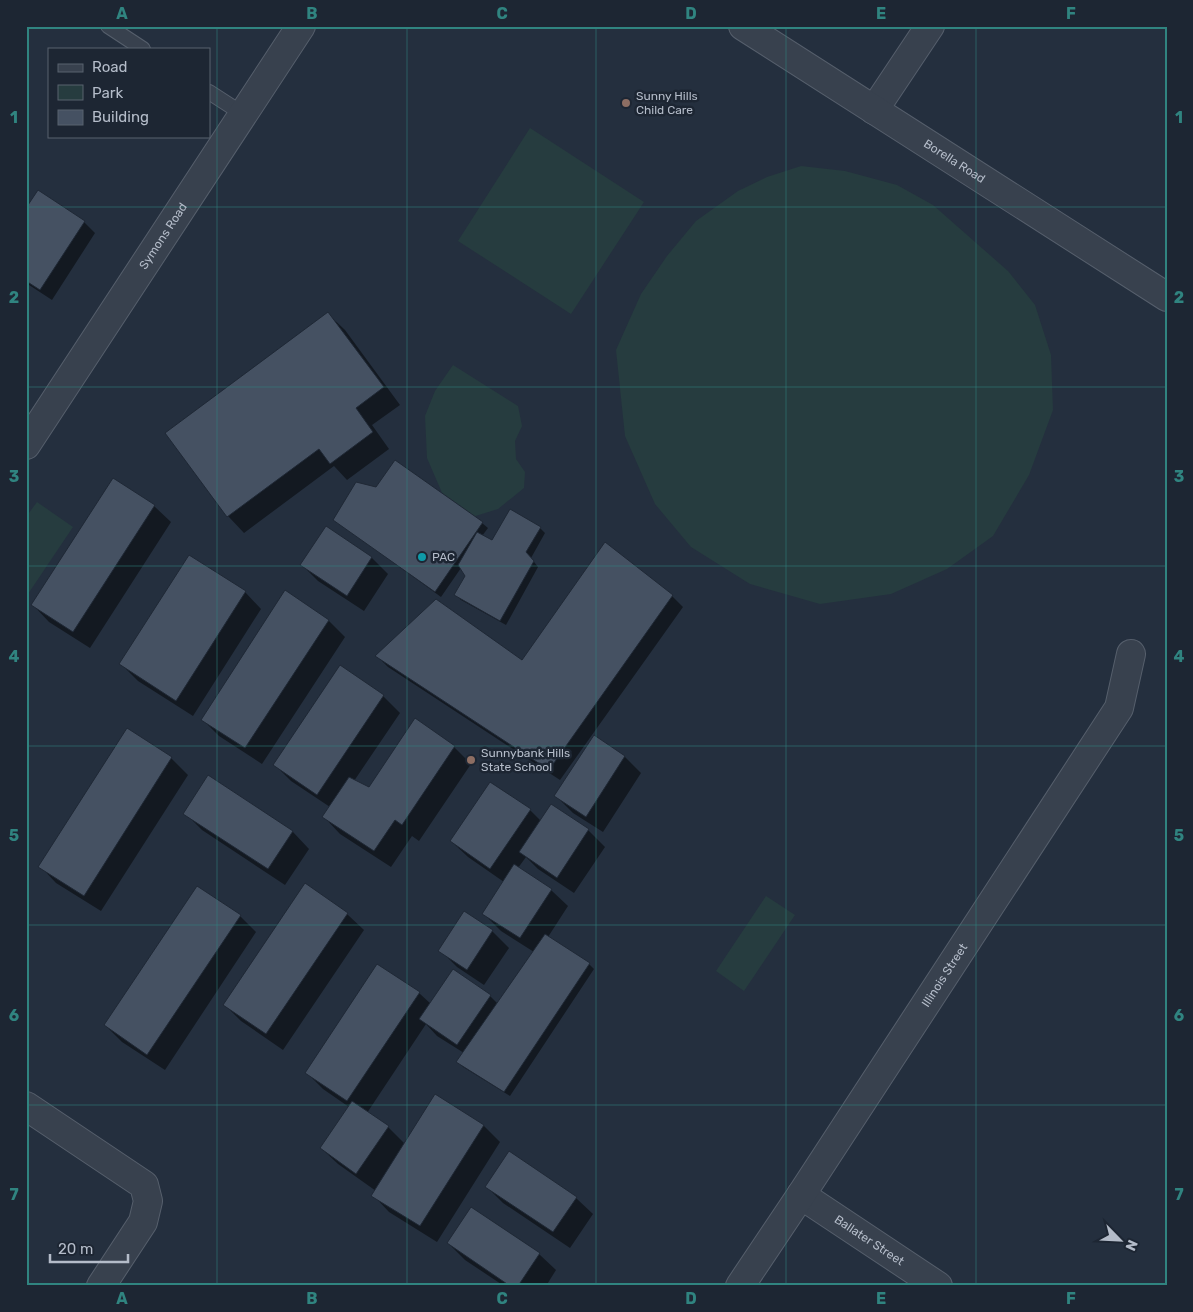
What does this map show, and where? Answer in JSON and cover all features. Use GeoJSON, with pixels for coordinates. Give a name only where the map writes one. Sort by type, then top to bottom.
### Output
{"type":"FeatureCollection","features":[{"type":"Feature","properties":{"kind":"street","name":"Symons Road"},"geometry":{"type":"LineString","coordinates":[[26,445],[301,26]]}},
{"type":"Feature","properties":{"kind":"street","name":"Borella Road"},"geometry":{"type":"LineString","coordinates":[[743,26],[1167,297]]}},
{"type":"Feature","properties":{"kind":"street"},"geometry":{"type":"LineString","coordinates":[[874,110],[930,26]]}},
{"type":"Feature","properties":{"kind":"street","name":"Illinois Street"},"geometry":{"type":"LineString","coordinates":[[740,1286],[1119,708],[1131,654]]}},
{"type":"Feature","properties":{"kind":"street"},"geometry":{"type":"LineString","coordinates":[[26,1106],[144,1185],[148,1201],[143,1222],[101,1286]]}},
{"type":"Feature","properties":{"kind":"street","name":"Ballater Street"},"geometry":{"type":"LineString","coordinates":[[801,1195],[938,1286]]}},
{"type":"Feature","properties":{"kind":"lane"},"geometry":{"type":"LineString","coordinates":[[108,26],[141,48]]}},
{"type":"Feature","properties":{"kind":"lane"},"geometry":{"type":"LineString","coordinates":[[210,93],[243,114]]}},
{"type":"Feature","properties":{"kind":"green space"},"geometry":{"type":"Polygon","coordinates":[[[530,128],[644,202],[571,314],[458,241],[530,128]]]}},
{"type":"Feature","properties":{"kind":"green space"},"geometry":{"type":"Polygon","coordinates":[[[801,166],[845,171],[897,185],[933,205],[1008,271],[1035,305],[1051,355],[1053,410],[1029,475],[993,536],[947,569],[891,594],[820,604],[750,584],[691,547],[655,504],[625,436],[616,350],[641,294],[667,256],[696,221],[738,191],[767,177],[801,166]]]}},
{"type":"Feature","properties":{"kind":"green space"},"geometry":{"type":"Polygon","coordinates":[[[453,365],[518,406],[522,426],[515,441],[516,459],[525,472],[524,488],[498,509],[469,518],[446,502],[427,458],[425,416],[435,391],[453,365]]]}},
{"type":"Feature","properties":{"kind":"green space"},"geometry":{"type":"Polygon","coordinates":[[[37,502],[73,527],[26,597],[26,517],[37,502]]]}},
{"type":"Feature","properties":{"kind":"green space"},"geometry":{"type":"Polygon","coordinates":[[[766,896],[795,915],[744,991],[716,971],[766,896]]]}},
{"type":"Feature","properties":{"kind":"building"},"geometry":{"type":"Polygon","coordinates":[[[38,190],[85,221],[40,290],[26,281],[26,208],[38,190]]]}},
{"type":"Feature","properties":{"kind":"building"},"geometry":{"type":"Polygon","coordinates":[[[328,312],[384,387],[356,408],[373,432],[330,464],[319,449],[227,517],[165,433],[328,312]]]}},
{"type":"Feature","properties":{"kind":"building","name":"PAC"},"geometry":{"type":"Polygon","coordinates":[[[395,460],[483,522],[435,592],[333,520],[356,482],[376,487],[395,460]]]}},
{"type":"Feature","properties":{"kind":"building"},"geometry":{"type":"Polygon","coordinates":[[[113,478],[155,505],[73,632],[31,605],[113,478]]]}},
{"type":"Feature","properties":{"kind":"building"},"geometry":{"type":"Polygon","coordinates":[[[510,509],[541,527],[526,552],[534,561],[500,621],[454,595],[465,576],[458,565],[477,532],[492,540],[510,509]]]}},
{"type":"Feature","properties":{"kind":"building"},"geometry":{"type":"Polygon","coordinates":[[[326,526],[372,557],[347,596],[300,565],[326,526]]]}},
{"type":"Feature","properties":{"kind":"building"},"geometry":{"type":"Polygon","coordinates":[[[605,542],[673,595],[549,770],[375,656],[436,599],[522,660],[605,542]]]}},
{"type":"Feature","properties":{"kind":"building"},"geometry":{"type":"Polygon","coordinates":[[[189,555],[246,591],[176,701],[119,664],[189,555]]]}},
{"type":"Feature","properties":{"kind":"building"},"geometry":{"type":"Polygon","coordinates":[[[285,590],[329,620],[245,748],[201,720],[285,590]]]}},
{"type":"Feature","properties":{"kind":"building"},"geometry":{"type":"Polygon","coordinates":[[[340,665],[384,695],[317,795],[273,765],[340,665]]]}},
{"type":"Feature","properties":{"kind":"building"},"geometry":{"type":"Polygon","coordinates":[[[415,718],[455,746],[402,825],[395,820],[374,851],[322,817],[349,777],[369,787],[415,718]]]}},
{"type":"Feature","properties":{"kind":"building"},"geometry":{"type":"Polygon","coordinates":[[[127,728],[172,757],[84,896],[38,867],[127,728]]]}},
{"type":"Feature","properties":{"kind":"building"},"geometry":{"type":"Polygon","coordinates":[[[594,735],[625,756],[586,817],[554,796],[594,735]]]}},
{"type":"Feature","properties":{"kind":"building"},"geometry":{"type":"Polygon","coordinates":[[[208,775],[293,831],[268,869],[183,814],[208,775]]]}},
{"type":"Feature","properties":{"kind":"building"},"geometry":{"type":"Polygon","coordinates":[[[490,782],[531,809],[490,869],[450,841],[490,782]]]}},
{"type":"Feature","properties":{"kind":"building"},"geometry":{"type":"Polygon","coordinates":[[[551,804],[589,829],[557,878],[519,852],[551,804]]]}},
{"type":"Feature","properties":{"kind":"building"},"geometry":{"type":"Polygon","coordinates":[[[514,864],[552,889],[520,938],[482,914],[514,864]]]}},
{"type":"Feature","properties":{"kind":"building"},"geometry":{"type":"Polygon","coordinates":[[[305,883],[348,913],[266,1034],[223,1005],[305,883]]]}},
{"type":"Feature","properties":{"kind":"building"},"geometry":{"type":"Polygon","coordinates":[[[197,886],[241,915],[147,1055],[104,1025],[197,886]]]}},
{"type":"Feature","properties":{"kind":"building"},"geometry":{"type":"Polygon","coordinates":[[[464,911],[493,930],[467,970],[438,951],[464,911]]]}},
{"type":"Feature","properties":{"kind":"building"},"geometry":{"type":"Polygon","coordinates":[[[545,934],[590,963],[504,1092],[456,1062],[545,934]]]}},
{"type":"Feature","properties":{"kind":"building"},"geometry":{"type":"Polygon","coordinates":[[[377,964],[420,992],[347,1101],[305,1073],[377,964]]]}},
{"type":"Feature","properties":{"kind":"building"},"geometry":{"type":"Polygon","coordinates":[[[453,969],[491,995],[457,1045],[419,1019],[453,969]]]}},
{"type":"Feature","properties":{"kind":"building"},"geometry":{"type":"Polygon","coordinates":[[[435,1094],[484,1125],[420,1226],[371,1196],[435,1094]]]}},
{"type":"Feature","properties":{"kind":"building"},"geometry":{"type":"Polygon","coordinates":[[[352,1101],[389,1126],[356,1174],[320,1148],[352,1101]]]}},
{"type":"Feature","properties":{"kind":"building"},"geometry":{"type":"Polygon","coordinates":[[[509,1151],[577,1197],[553,1232],[485,1187],[509,1151]]]}},
{"type":"Feature","properties":{"kind":"building"},"geometry":{"type":"Polygon","coordinates":[[[471,1207],[540,1253],[518,1286],[510,1286],[447,1243],[471,1207]]]}},
{"type":"Feature","properties":{"kind":"place","name":"Sunny Hills Child Care"},"geometry":{"type":"Point","coordinates":[626,103]}},
{"type":"Feature","properties":{"kind":"place","name":"PAC"},"geometry":{"type":"Point","coordinates":[422,557]}},
{"type":"Feature","properties":{"kind":"place","name":"Sunnybank Hills State School"},"geometry":{"type":"Point","coordinates":[471,760]}}]}
